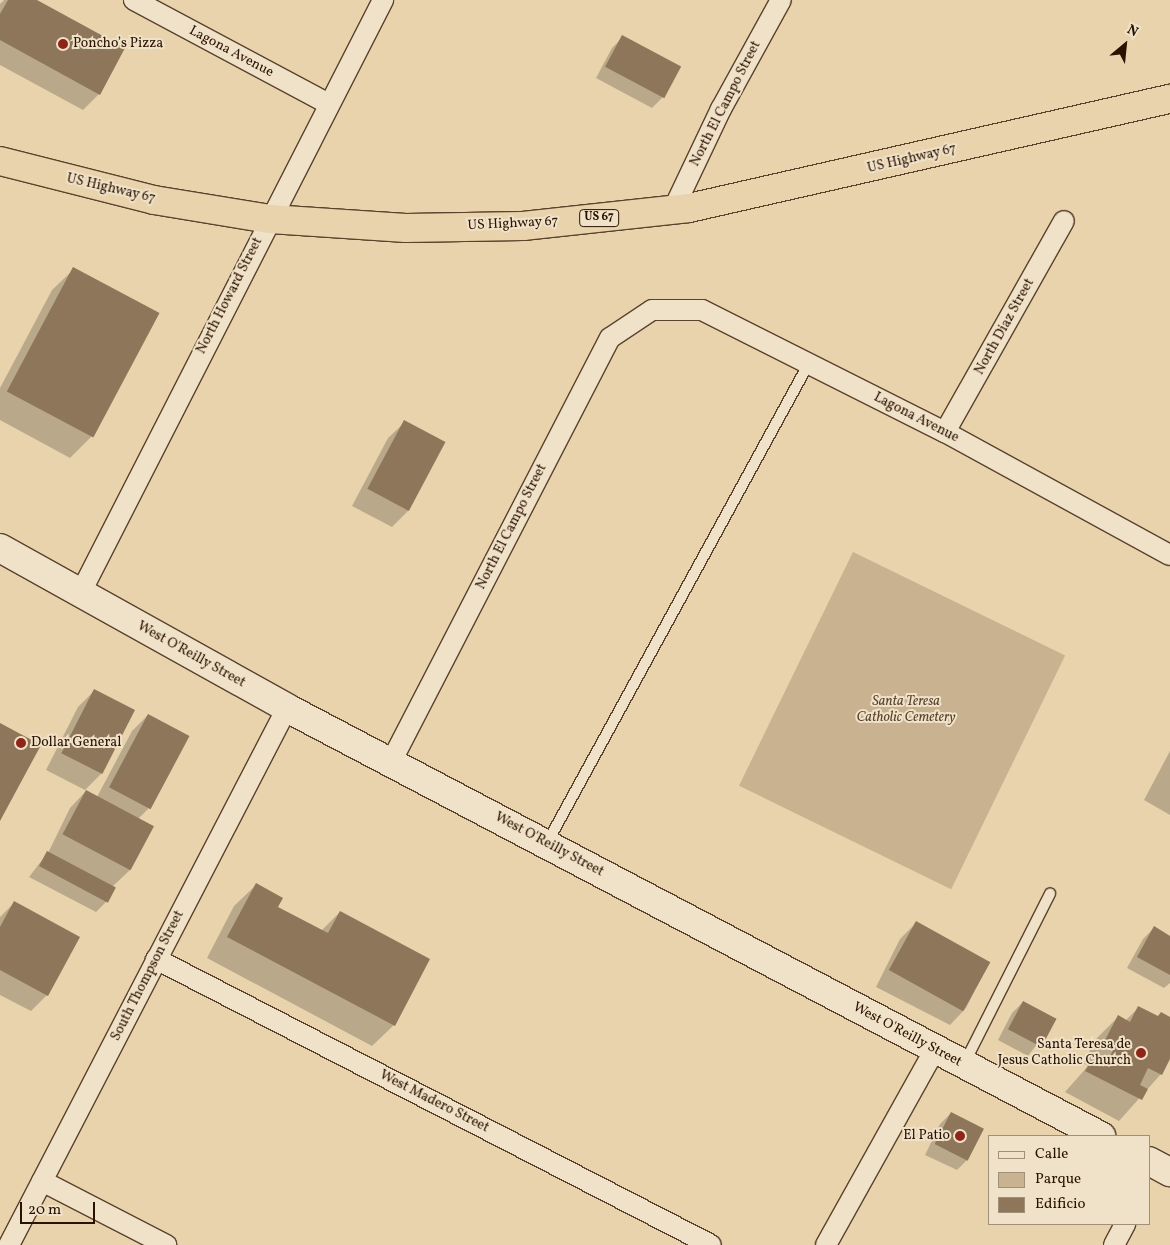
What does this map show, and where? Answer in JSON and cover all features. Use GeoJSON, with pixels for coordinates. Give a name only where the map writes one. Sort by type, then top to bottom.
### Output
{"type":"FeatureCollection","features":[{"type":"Feature","properties":{"kind":"highway","name":"US Highway 67"},"geometry":{"type":"LineString","coordinates":[[0,162],[154,200],[270,219],[406,228],[514,226],[673,210],[771,191],[1170,99]]}},
{"type":"Feature","properties":{"kind":"main road","name":"West O'Reilly Street"},"geometry":{"type":"LineString","coordinates":[[0,548],[287,708],[1099,1135]]}},
{"type":"Feature","properties":{"kind":"street","name":"Lagona Avenue"},"geometry":{"type":"LineString","coordinates":[[134,0],[329,104]]}},
{"type":"Feature","properties":{"kind":"street","name":"North Howard Street"},"geometry":{"type":"LineString","coordinates":[[80,594],[383,0]]}},
{"type":"Feature","properties":{"kind":"street","name":"North El Campo Street"},"geometry":{"type":"LineString","coordinates":[[673,210],[721,109],[780,0]]}},
{"type":"Feature","properties":{"kind":"street","name":"North Diaz Street"},"geometry":{"type":"LineString","coordinates":[[946,432],[1064,221]]}},
{"type":"Feature","properties":{"kind":"street","name":"Lagona Avenue"},"geometry":{"type":"LineString","coordinates":[[652,310],[702,310],[946,432],[1170,555]]}},
{"type":"Feature","properties":{"kind":"street","name":"North El Campo Street"},"geometry":{"type":"LineString","coordinates":[[391,762],[610,338],[652,310]]}},
{"type":"Feature","properties":{"kind":"street","name":"South Thompson Street"},"geometry":{"type":"LineString","coordinates":[[9,1245],[287,708]]}},
{"type":"Feature","properties":{"kind":"street","name":"West Madero Street"},"geometry":{"type":"LineString","coordinates":[[156,959],[711,1245]]}},
{"type":"Feature","properties":{"kind":"street"},"geometry":{"type":"LineString","coordinates":[[826,1245],[935,1049]]}},
{"type":"Feature","properties":{"kind":"street"},"geometry":{"type":"LineString","coordinates":[[42,1181],[166,1245]]}},
{"type":"Feature","properties":{"kind":"street"},"geometry":{"type":"LineString","coordinates":[[1114,1245],[1124,1225]]}},
{"type":"Feature","properties":{"kind":"lane"},"geometry":{"type":"LineString","coordinates":[[547,844],[809,363]]}},
{"type":"Feature","properties":{"kind":"lane"},"geometry":{"type":"LineString","coordinates":[[964,1065],[1050,894]]}},
{"type":"Feature","properties":{"kind":"green space","name":"Santa Teresa Catholic Cemetery"},"geometry":{"type":"Polygon","coordinates":[[[853,552],[1065,655],[951,889],[739,786],[853,552]]]}},
{"type":"Feature","properties":{"kind":"building","name":"Poncho’s Pizza"},"geometry":{"type":"Polygon","coordinates":[[[8,0],[37,0],[125,48],[100,95],[0,40],[0,14],[8,0]]]}},
{"type":"Feature","properties":{"kind":"building"},"geometry":{"type":"Polygon","coordinates":[[[622,35],[681,66],[664,98],[605,67],[622,35]]]}},
{"type":"Feature","properties":{"kind":"building"},"geometry":{"type":"Polygon","coordinates":[[[73,267],[160,313],[93,438],[7,391],[73,267]]]}},
{"type":"Feature","properties":{"kind":"building"},"geometry":{"type":"Polygon","coordinates":[[[404,420],[445,442],[409,511],[367,489],[404,420]]]}},
{"type":"Feature","properties":{"kind":"building"},"geometry":{"type":"Polygon","coordinates":[[[94,689],[135,710],[102,774],[61,753],[94,689]]]}},
{"type":"Feature","properties":{"kind":"building"},"geometry":{"type":"Polygon","coordinates":[[[148,714],[189,736],[151,809],[109,787],[148,714]]]}},
{"type":"Feature","properties":{"kind":"building"},"geometry":{"type":"Polygon","coordinates":[[[0,723],[41,745],[0,821],[0,723]]]}},
{"type":"Feature","properties":{"kind":"building"},"geometry":{"type":"Polygon","coordinates":[[[86,790],[154,826],[131,870],[63,834],[86,790]]]}},
{"type":"Feature","properties":{"kind":"building"},"geometry":{"type":"Polygon","coordinates":[[[47,851],[116,888],[108,903],[39,866],[47,851]]]}},
{"type":"Feature","properties":{"kind":"building"},"geometry":{"type":"Polygon","coordinates":[[[256,883],[283,898],[278,907],[328,933],[340,911],[430,959],[395,1026],[227,937],[256,883]]]}},
{"type":"Feature","properties":{"kind":"building"},"geometry":{"type":"Polygon","coordinates":[[[14,901],[80,937],[48,996],[0,970],[0,927],[14,901]]]}},
{"type":"Feature","properties":{"kind":"building"},"geometry":{"type":"Polygon","coordinates":[[[916,921],[990,962],[963,1011],[889,970],[916,921]]]}},
{"type":"Feature","properties":{"kind":"building"},"geometry":{"type":"Polygon","coordinates":[[[1154,926],[1170,936],[1170,975],[1137,957],[1154,926]]]}},
{"type":"Feature","properties":{"kind":"building"},"geometry":{"type":"Polygon","coordinates":[[[1023,1001],[1057,1019],[1042,1047],[1008,1029],[1023,1001]]]}},
{"type":"Feature","properties":{"kind":"building","name":"Santa Teresa de Jesus Catholic Church"},"geometry":{"type":"Polygon","coordinates":[[[1138,1006],[1158,1016],[1161,1012],[1170,1017],[1170,1059],[1162,1075],[1148,1068],[1140,1085],[1148,1089],[1142,1100],[1085,1071],[1091,1061],[1104,1067],[1115,1047],[1104,1042],[1118,1015],[1130,1022],[1138,1006]]]}},
{"type":"Feature","properties":{"kind":"building","name":"El Patio"},"geometry":{"type":"Polygon","coordinates":[[[951,1112],[984,1129],[968,1161],[935,1144],[951,1112]]]}},
{"type":"Feature","properties":{"kind":"place","name":"Poncho’s Pizza"},"geometry":{"type":"Point","coordinates":[63,44]}},
{"type":"Feature","properties":{"kind":"place","name":"Dollar General"},"geometry":{"type":"Point","coordinates":[21,743]}},
{"type":"Feature","properties":{"kind":"place","name":"Santa Teresa de Jesus Catholic Church"},"geometry":{"type":"Point","coordinates":[1141,1053]}},
{"type":"Feature","properties":{"kind":"place","name":"El Patio"},"geometry":{"type":"Point","coordinates":[960,1136]}}]}
